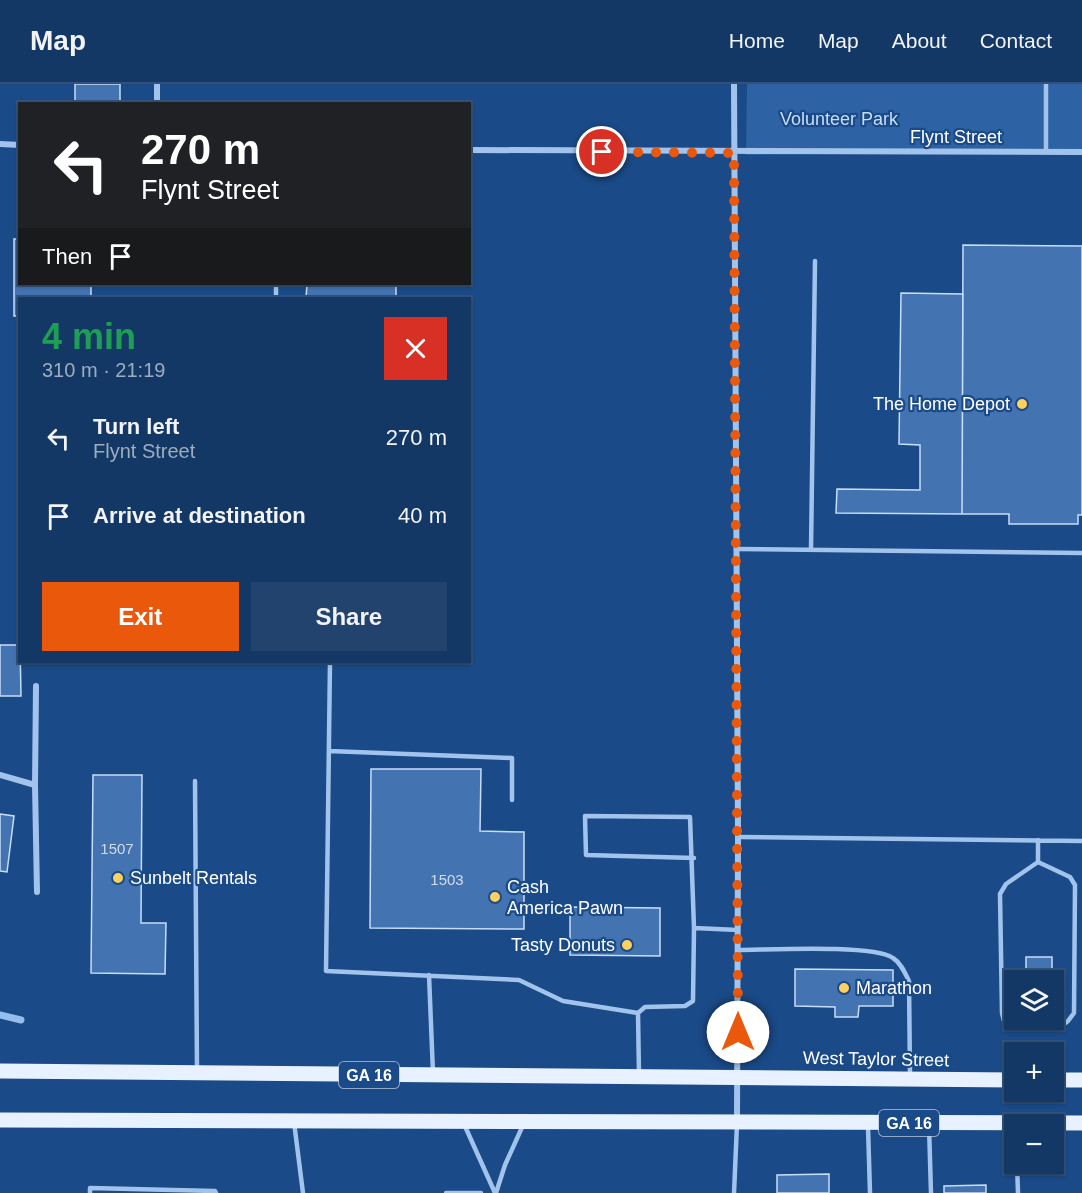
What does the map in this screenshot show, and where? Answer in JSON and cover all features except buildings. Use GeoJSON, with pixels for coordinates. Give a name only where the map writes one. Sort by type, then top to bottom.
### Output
{"type":"FeatureCollection","features":[{"type":"Feature","properties":{"kind":"main road","name":"GA 16"},"geometry":{"type":"LineString","coordinates":[[0,1071],[737,1077]]}},
{"type":"Feature","properties":{"kind":"main road","name":"West Taylor Street"},"geometry":{"type":"LineString","coordinates":[[737,1077],[1004,1080]]}},
{"type":"Feature","properties":{"kind":"main road"},"geometry":{"type":"LineString","coordinates":[[1064,1080],[1082,1080]]}},
{"type":"Feature","properties":{"kind":"main road","name":"GA 16"},"geometry":{"type":"LineString","coordinates":[[0,1120],[525,1120],[1004,1124]]}},
{"type":"Feature","properties":{"kind":"main road","name":"GA 16"},"geometry":{"type":"LineString","coordinates":[[1064,1123],[1082,1123]]}},
{"type":"Feature","properties":{"kind":"street"},"geometry":{"type":"LineString","coordinates":[[157,84],[157,102]]}},
{"type":"Feature","properties":{"kind":"street"},"geometry":{"type":"LineString","coordinates":[[734,84],[738,837],[737,1123]]}},
{"type":"Feature","properties":{"kind":"street"},"geometry":{"type":"LineString","coordinates":[[0,144],[18,145]]}},
{"type":"Feature","properties":{"kind":"street","name":"Flynt Street"},"geometry":{"type":"LineString","coordinates":[[471,150],[734,153],[1082,152]]}},
{"type":"Feature","properties":{"kind":"street"},"geometry":{"type":"LineString","coordinates":[[36,686],[36,892]]}},
{"type":"Feature","properties":{"kind":"street"},"geometry":{"type":"LineString","coordinates":[[0,776],[35,785]]}},
{"type":"Feature","properties":{"kind":"lane"},"geometry":{"type":"LineString","coordinates":[[1046,84],[1046,152]]}},
{"type":"Feature","properties":{"kind":"lane"},"geometry":{"type":"LineString","coordinates":[[811,550],[815,261]]}},
{"type":"Feature","properties":{"kind":"lane"},"geometry":{"type":"LineString","coordinates":[[736,549],[1082,553]]}},
{"type":"Feature","properties":{"kind":"lane"},"geometry":{"type":"LineString","coordinates":[[330,663],[326,971],[519,980],[563,1001],[638,1013],[645,1007],[685,1006],[693,1000],[693,858],[690,817],[585,816],[586,855],[693,858]]}},
{"type":"Feature","properties":{"kind":"lane"},"geometry":{"type":"LineString","coordinates":[[329,751],[512,758],[512,800]]}},
{"type":"Feature","properties":{"kind":"lane"},"geometry":{"type":"LineString","coordinates":[[195,782],[197,1074]]}},
{"type":"Feature","properties":{"kind":"lane"},"geometry":{"type":"LineString","coordinates":[[738,837],[1082,841]]}},
{"type":"Feature","properties":{"kind":"lane"},"geometry":{"type":"LineString","coordinates":[[1038,840],[1038,862]]}},
{"type":"Feature","properties":{"kind":"lane"},"geometry":{"type":"LineString","coordinates":[[1038,862],[1070,877],[1075,885],[1074,1013],[1059,1028],[1014,1028],[1004,1021],[1002,1013],[1000,894],[1006,884],[1038,862]]}},
{"type":"Feature","properties":{"kind":"lane"},"geometry":{"type":"LineString","coordinates":[[694,928],[738,930]]}},
{"type":"Feature","properties":{"kind":"lane"},"geometry":{"type":"LineString","coordinates":[[738,950],[847,950],[881,953],[893,958],[909,981],[910,1078]]}},
{"type":"Feature","properties":{"kind":"lane"},"geometry":{"type":"LineString","coordinates":[[429,975],[433,1075]]}},
{"type":"Feature","properties":{"kind":"lane"},"geometry":{"type":"LineString","coordinates":[[638,1013],[639,1076]]}},
{"type":"Feature","properties":{"kind":"lane"},"geometry":{"type":"LineString","coordinates":[[293,1120],[303,1193]]}},
{"type":"Feature","properties":{"kind":"lane"},"geometry":{"type":"LineString","coordinates":[[495,1193],[525,1120]]}},
{"type":"Feature","properties":{"kind":"lane"},"geometry":{"type":"LineString","coordinates":[[463,1121],[495,1193]]}},
{"type":"Feature","properties":{"kind":"lane"},"geometry":{"type":"LineString","coordinates":[[734,1193],[737,1123]]}},
{"type":"Feature","properties":{"kind":"lane"},"geometry":{"type":"LineString","coordinates":[[868,1123],[870,1193]]}},
{"type":"Feature","properties":{"kind":"lane"},"geometry":{"type":"LineString","coordinates":[[929,1123],[931,1193]]}},
{"type":"Feature","properties":{"kind":"lane"},"geometry":{"type":"LineString","coordinates":[[1017,1174],[1018,1193]]}},
{"type":"Feature","properties":{"kind":"lane"},"geometry":{"type":"LineString","coordinates":[[90,1193],[90,1188],[215,1191],[216,1193]]}},
{"type":"Feature","properties":{"kind":"lane"},"geometry":{"type":"LineString","coordinates":[[446,1193],[482,1193]]}},
{"type":"Feature","properties":{"kind":"green space","name":"Volunteer Park"},"geometry":{"type":"Polygon","coordinates":[[[747,84],[1082,84],[1082,150],[746,155],[747,84]]]}},
{"type":"Feature","properties":{"kind":"waterway"},"geometry":{"type":"LineString","coordinates":[[0,1015],[21,1020]]}},
{"type":"Feature","properties":{"kind":"place","name":"The Home Depot"},"geometry":{"type":"Point","coordinates":[1022,404]}},
{"type":"Feature","properties":{"kind":"place","name":"Sunbelt Rentals"},"geometry":{"type":"Point","coordinates":[118,878]}},
{"type":"Feature","properties":{"kind":"place","name":"Cash America Pawn"},"geometry":{"type":"Point","coordinates":[495,897]}},
{"type":"Feature","properties":{"kind":"place","name":"Tasty Donuts"},"geometry":{"type":"Point","coordinates":[627,945]}},
{"type":"Feature","properties":{"kind":"place","name":"Marathon"},"geometry":{"type":"Point","coordinates":[844,988]}},
{"type":"Feature","properties":{"kind":"route"},"geometry":{"type":"LineString","coordinates":[[602,152],[734,153],[738,1032]]}}]}
